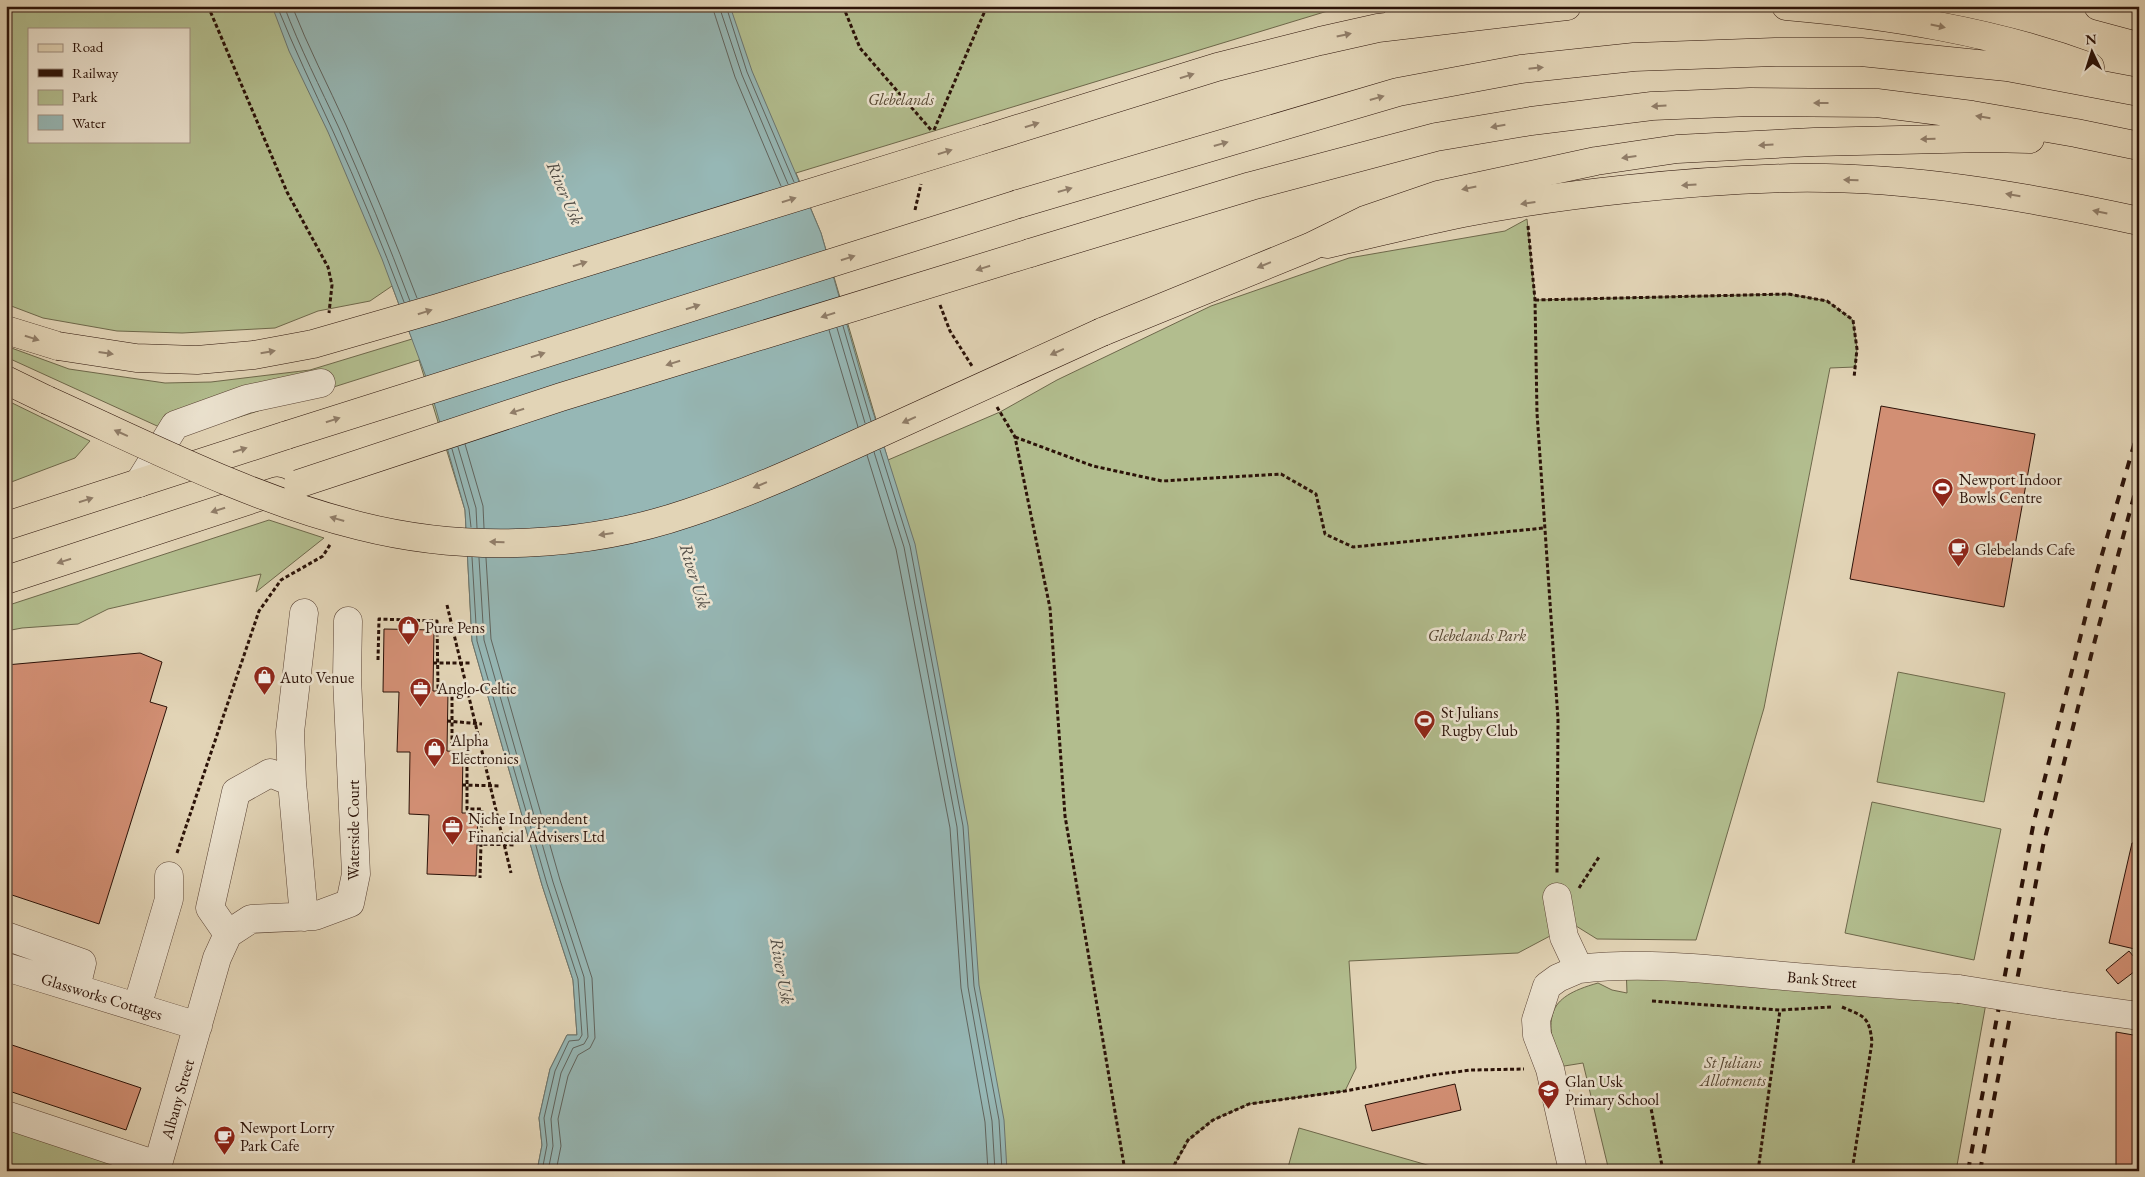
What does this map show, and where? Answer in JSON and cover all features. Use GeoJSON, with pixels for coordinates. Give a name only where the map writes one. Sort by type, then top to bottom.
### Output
{"type":"FeatureCollection","features":[{"type":"Feature","properties":{"kind":"main road"},"geometry":{"type":"LineString","coordinates":[[1378,28],[1435,6]]}},
{"type":"Feature","properties":{"kind":"main road"},"geometry":{"type":"LineString","coordinates":[[6,330],[58,346],[136,358],[197,360],[254,355],[313,344],[438,308],[1217,67],[1378,28],[1567,6]]}},
{"type":"Feature","properties":{"kind":"main road"},"geometry":{"type":"LineString","coordinates":[[1786,6],[1911,20],[1983,36],[2080,64],[2139,85]]}},
{"type":"Feature","properties":{"kind":"main road"},"geometry":{"type":"LineString","coordinates":[[2098,6],[2139,17]]}},
{"type":"Feature","properties":{"kind":"main road"},"geometry":{"type":"LineString","coordinates":[[6,526],[287,435],[1018,204],[1398,92],[1521,69],[1634,57],[1775,52],[1862,52],[2007,67],[2139,92]]}},
{"type":"Feature","properties":{"kind":"main road"},"geometry":{"type":"LineString","coordinates":[[6,580],[560,397],[1251,186],[1436,137],[1531,120],[1652,106],[1750,102],[1877,103],[1972,115],[2131,144]]}},
{"type":"Feature","properties":{"kind":"main road"},"geometry":{"type":"LineString","coordinates":[[9,383],[210,473],[306,510],[361,526],[408,536],[471,542],[546,542],[625,531],[689,513],[800,469],[1102,332],[1310,247],[1365,220],[1438,195],[1596,161],[1677,149],[1814,142],[1985,138],[2131,144]]}},
{"type":"Feature","properties":{"kind":"main road"},"geometry":{"type":"LineString","coordinates":[[1310,247],[1464,213],[1584,195],[1681,185],[1792,178],[1899,182],[2002,194],[2139,220]]}},
{"type":"Feature","properties":{"kind":"street"},"geometry":{"type":"LineString","coordinates":[[138,483],[175,425],[247,399],[321,383]]}},
{"type":"Feature","properties":{"kind":"street"},"geometry":{"type":"LineString","coordinates":[[304,613],[290,732],[292,782],[304,917]]}},
{"type":"Feature","properties":{"kind":"street","name":"Waterside Court"},"geometry":{"type":"LineString","coordinates":[[228,934],[251,920],[315,916],[350,903],[356,874],[347,678],[348,620]]}},
{"type":"Feature","properties":{"kind":"street"},"geometry":{"type":"LineString","coordinates":[[198,1026],[217,958],[228,934],[210,908],[236,792],[270,773],[292,782]]}},
{"type":"Feature","properties":{"kind":"street"},"geometry":{"type":"LineString","coordinates":[[136,1007],[168,899],[169,876]]}},
{"type":"Feature","properties":{"kind":"street"},"geometry":{"type":"LineString","coordinates":[[1557,897],[1564,937],[1579,969]]}},
{"type":"Feature","properties":{"kind":"street"},"geometry":{"type":"LineString","coordinates":[[6,936],[82,963],[76,988]]}},
{"type":"Feature","properties":{"kind":"street","name":"Bank Street"},"geometry":{"type":"LineString","coordinates":[[1573,1171],[1550,1069],[1537,1035],[1536,1020],[1547,986],[1558,978],[1579,969],[1626,965],[1689,967],[1959,989],[2139,1016]]}},
{"type":"Feature","properties":{"kind":"street","name":"Glassworks Cottages"},"geometry":{"type":"LineString","coordinates":[[6,967],[198,1026]]}},
{"type":"Feature","properties":{"kind":"street","name":"Albany Street"},"geometry":{"type":"LineString","coordinates":[[156,1168],[198,1026]]}},
{"type":"Feature","properties":{"kind":"street"},"geometry":{"type":"LineString","coordinates":[[6,1115],[156,1168]]}},
{"type":"Feature","properties":{"kind":"path"},"geometry":{"type":"LineString","coordinates":[[208,6],[287,192],[328,267],[332,285],[328,318]]}},
{"type":"Feature","properties":{"kind":"path"},"geometry":{"type":"LineString","coordinates":[[843,6],[860,48],[932,132],[987,6]]}},
{"type":"Feature","properties":{"kind":"path"},"geometry":{"type":"LineString","coordinates":[[915,212],[923,177]]}},
{"type":"Feature","properties":{"kind":"path"},"geometry":{"type":"LineString","coordinates":[[1527,219],[1535,300],[1537,413],[1558,719],[1557,897]]}},
{"type":"Feature","properties":{"kind":"path"},"geometry":{"type":"LineString","coordinates":[[1535,300],[1788,294],[1827,302],[1853,320],[1856,349],[1854,378]]}},
{"type":"Feature","properties":{"kind":"path"},"geometry":{"type":"LineString","coordinates":[[940,304],[950,331],[975,371]]}},
{"type":"Feature","properties":{"kind":"path"},"geometry":{"type":"LineString","coordinates":[[995,404],[1015,437],[1050,608],[1066,816],[1125,1171]]}},
{"type":"Feature","properties":{"kind":"path"},"geometry":{"type":"LineString","coordinates":[[1015,437],[1093,466],[1162,481],[1282,474],[1316,494],[1326,534],[1353,547],[1544,528]]}},
{"type":"Feature","properties":{"kind":"path"},"geometry":{"type":"LineString","coordinates":[[169,876],[260,610],[281,580],[322,556],[334,538]]}},
{"type":"Feature","properties":{"kind":"path"},"geometry":{"type":"LineString","coordinates":[[447,605],[511,873]]}},
{"type":"Feature","properties":{"kind":"path"},"geometry":{"type":"LineString","coordinates":[[378,660],[379,619],[438,621],[435,663],[438,688],[452,688],[452,746],[467,747],[467,809],[482,809],[480,878]]}},
{"type":"Feature","properties":{"kind":"path"},"geometry":{"type":"LineString","coordinates":[[435,663],[471,663]]}},
{"type":"Feature","properties":{"kind":"path"},"geometry":{"type":"LineString","coordinates":[[447,721],[482,724]]}},
{"type":"Feature","properties":{"kind":"path"},"geometry":{"type":"LineString","coordinates":[[462,784],[501,786]]}},
{"type":"Feature","properties":{"kind":"path"},"geometry":{"type":"LineString","coordinates":[[477,844],[515,845]]}},
{"type":"Feature","properties":{"kind":"path"},"geometry":{"type":"LineString","coordinates":[[1652,1001],[1780,1010],[1840,1006],[1864,1016],[1870,1024],[1872,1042],[1852,1171]]}},
{"type":"Feature","properties":{"kind":"path"},"geometry":{"type":"LineString","coordinates":[[1758,1171],[1780,1010]]}},
{"type":"Feature","properties":{"kind":"path"},"geometry":{"type":"LineString","coordinates":[[1171,1171],[1188,1140],[1214,1120],[1249,1104],[1345,1091],[1452,1072],[1550,1069]]}},
{"type":"Feature","properties":{"kind":"path"},"geometry":{"type":"LineString","coordinates":[[1650,1103],[1663,1171]]}},
{"type":"Feature","properties":{"kind":"green space"},"geometry":{"type":"Polygon","coordinates":[[[6,6],[395,6],[688,945],[537,1171],[542,1145],[539,1118],[550,1069],[567,1035],[577,1035],[573,980],[542,885],[472,641],[465,510],[419,360],[179,436],[6,357],[6,346],[69,369],[165,383],[211,382],[310,370],[412,339],[392,286],[370,301],[318,311],[275,328],[182,333],[117,331],[43,318],[6,304],[6,6]]]}},
{"type":"Feature","properties":{"kind":"green space"},"geometry":{"type":"Polygon","coordinates":[[[601,6],[1344,6],[796,173],[821,233],[888,460],[1000,412],[1057,380],[1211,306],[1349,258],[1505,231],[1527,219],[1535,300],[1788,294],[1827,301],[1853,320],[1857,349],[1855,367],[1830,368],[1764,708],[1696,940],[1597,939],[1560,916],[1550,936],[1518,953],[1349,961],[1356,1068],[1345,1091],[1249,1104],[1213,1120],[1189,1140],[1171,1171],[904,1171],[601,6]]]}},
{"type":"Feature","properties":{"kind":"green space"},"geometry":{"type":"Polygon","coordinates":[[[6,400],[90,441],[75,458],[6,484],[6,400]]]}},
{"type":"Feature","properties":{"kind":"green space"},"geometry":{"type":"Polygon","coordinates":[[[269,520],[324,538],[256,592],[261,574],[108,609],[78,624],[6,631],[6,606],[269,520]]]}},
{"type":"Feature","properties":{"kind":"green space"},"geometry":{"type":"Polygon","coordinates":[[[1898,672],[2005,693],[1984,802],[1877,782],[1898,672]]]}},
{"type":"Feature","properties":{"kind":"green space"},"geometry":{"type":"Polygon","coordinates":[[[1872,802],[2001,829],[1974,960],[1845,933],[1872,802]]]}},
{"type":"Feature","properties":{"kind":"green space","name":"St Julians Allotments"},"geometry":{"type":"Polygon","coordinates":[[[1626,965],[1988,992],[1956,1171],[1609,1171],[1583,1063],[1558,1067],[1551,1022],[1553,1012],[1558,1003],[1567,995],[1580,989],[1598,983],[1612,990],[1627,993],[1626,965]]]}},
{"type":"Feature","properties":{"kind":"green space"},"geometry":{"type":"Polygon","coordinates":[[[6,1126],[129,1170],[10,1171],[6,1166],[6,1126]]]}},
{"type":"Feature","properties":{"kind":"green space"},"geometry":{"type":"Polygon","coordinates":[[[1299,1128],[1448,1171],[1287,1171],[1299,1128]]]}},
{"type":"Feature","properties":{"kind":"water","name":"River Usk"},"geometry":{"type":"Polygon","coordinates":[[[272,6],[730,6],[752,71],[821,233],[861,374],[915,544],[968,826],[979,985],[1004,1120],[1007,1171],[537,1171],[542,1145],[539,1118],[550,1069],[567,1035],[577,1035],[573,980],[542,885],[472,641],[465,510],[429,385],[382,259],[328,132],[289,51],[272,6]]]}},
{"type":"Feature","properties":{"kind":"building","name":"Newport Indoor Bowls Centre"},"geometry":{"type":"Polygon","coordinates":[[[1881,406],[2035,434],[2004,607],[1850,579],[1881,406]]]}},
{"type":"Feature","properties":{"kind":"building"},"geometry":{"type":"Polygon","coordinates":[[[384,629],[434,630],[433,691],[448,691],[447,751],[463,752],[462,813],[478,813],[476,876],[427,874],[429,815],[409,814],[410,752],[397,752],[399,692],[383,692],[384,629]]]}},
{"type":"Feature","properties":{"kind":"building"},"geometry":{"type":"Polygon","coordinates":[[[140,653],[162,662],[150,702],[167,707],[99,924],[6,893],[6,665],[140,653]]]}},
{"type":"Feature","properties":{"kind":"building"},"geometry":{"type":"Polygon","coordinates":[[[2132,843],[2139,843],[2139,950],[2109,943],[2132,843]]]}},
{"type":"Feature","properties":{"kind":"building"},"geometry":{"type":"Polygon","coordinates":[[[2129,951],[2139,963],[2139,968],[2118,984],[2106,970],[2129,951]]]}},
{"type":"Feature","properties":{"kind":"building"},"geometry":{"type":"Polygon","coordinates":[[[2116,1032],[2139,1036],[2139,1171],[2116,1171],[2116,1032]]]}},
{"type":"Feature","properties":{"kind":"building"},"geometry":{"type":"Polygon","coordinates":[[[6,1043],[141,1088],[126,1130],[6,1090],[6,1043]]]}},
{"type":"Feature","properties":{"kind":"building"},"geometry":{"type":"Polygon","coordinates":[[[1455,1084],[1461,1110],[1372,1131],[1365,1105],[1455,1084]]]}},
{"type":"Feature","properties":{"kind":"railway"},"geometry":{"type":"LineString","coordinates":[[1968,1171],[2034,821],[2096,575],[2139,428]]}},
{"type":"Feature","properties":{"kind":"railway"},"geometry":{"type":"LineString","coordinates":[[1980,1171],[2043,846],[2095,640],[2139,478]]}},
{"type":"Feature","properties":{"kind":"place","name":"Newport Indoor Bowls Centre"},"geometry":{"type":"Point","coordinates":[1943,507]}},
{"type":"Feature","properties":{"kind":"place","name":"Glebelands Cafe"},"geometry":{"type":"Point","coordinates":[1959,568]}},
{"type":"Feature","properties":{"kind":"place","name":"Pure Pens"},"geometry":{"type":"Point","coordinates":[409,646]}},
{"type":"Feature","properties":{"kind":"place","name":"Auto Venue"},"geometry":{"type":"Point","coordinates":[264,696]}},
{"type":"Feature","properties":{"kind":"place","name":"Anglo-Celtic"},"geometry":{"type":"Point","coordinates":[421,707]}},
{"type":"Feature","properties":{"kind":"place","name":"St Julians Rugby Club"},"geometry":{"type":"Point","coordinates":[1425,740]}},
{"type":"Feature","properties":{"kind":"place","name":"Alpha Electronics"},"geometry":{"type":"Point","coordinates":[435,768]}},
{"type":"Feature","properties":{"kind":"place","name":"Niche Independent Financial Advisers Ltd"},"geometry":{"type":"Point","coordinates":[452,846]}},
{"type":"Feature","properties":{"kind":"place","name":"Glan Usk Primary School"},"geometry":{"type":"Point","coordinates":[1549,1109]}},
{"type":"Feature","properties":{"kind":"place","name":"Newport Lorry Park Cafe"},"geometry":{"type":"Point","coordinates":[224,1155]}},
{"type":"Feature","properties":{"kind":"park label","name":"Glebelands"},"geometry":{"type":"Point","coordinates":[901,99]}},
{"type":"Feature","properties":{"kind":"park label","name":"Glebelands Park"},"geometry":{"type":"Point","coordinates":[1477,635]}}]}
